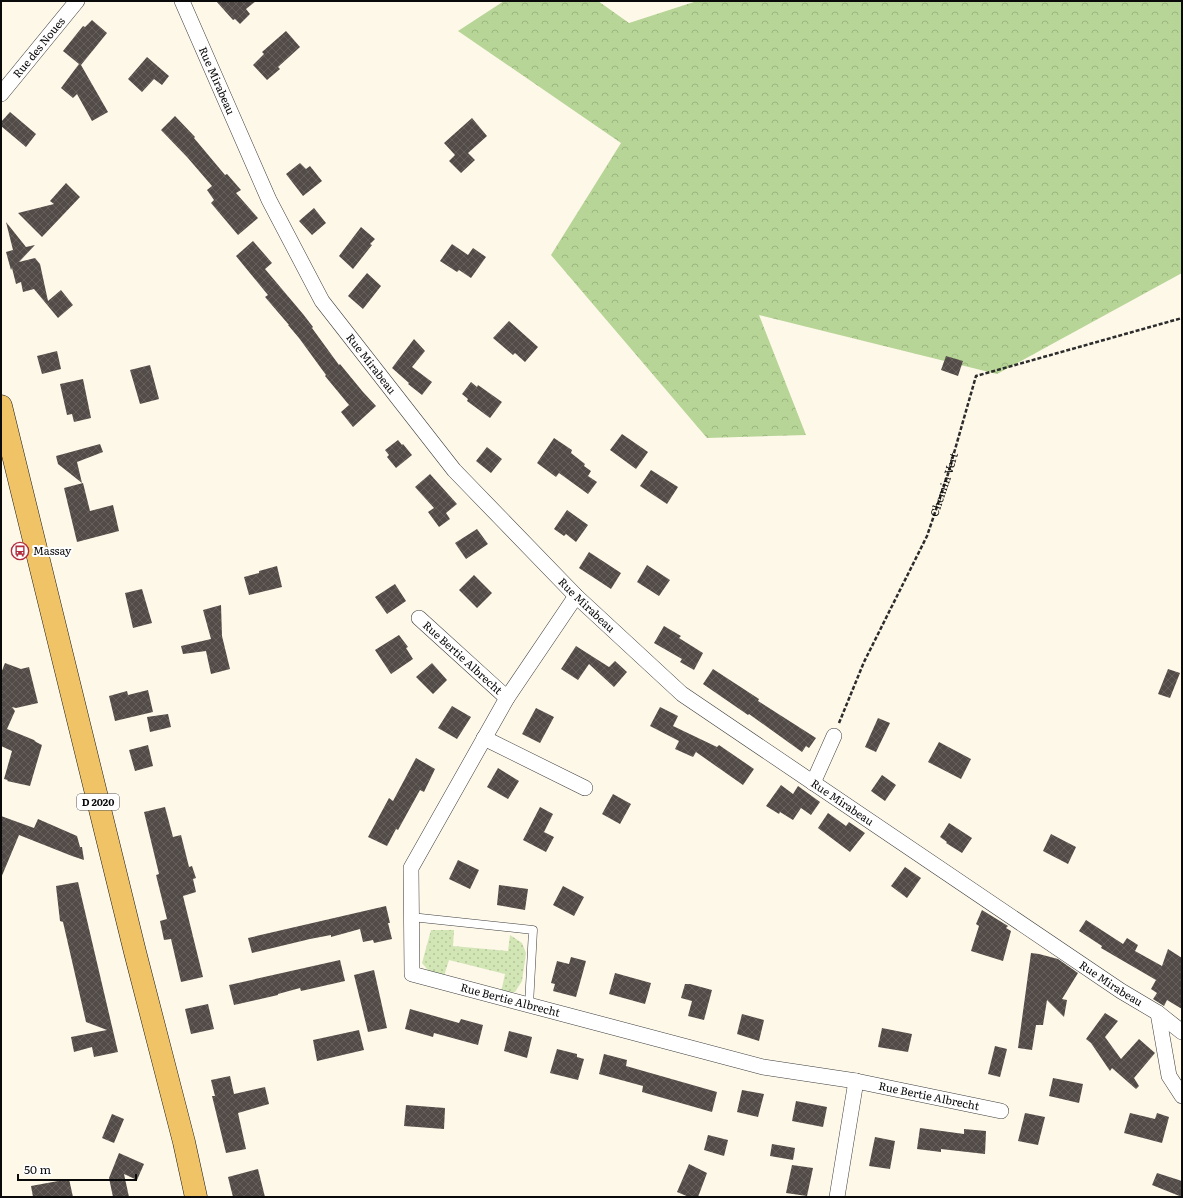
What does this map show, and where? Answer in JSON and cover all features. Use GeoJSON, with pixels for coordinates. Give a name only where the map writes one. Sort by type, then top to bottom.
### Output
{"type":"FeatureCollection","features":[{"type":"Feature","properties":{"kind":"main road","name":"D 2020"},"geometry":{"type":"LineString","coordinates":[[1,406],[133,944],[184,1142],[196,1197]]}},
{"type":"Feature","properties":{"kind":"street","name":"Rue des Noues"},"geometry":{"type":"LineString","coordinates":[[1,94],[77,1]]}},
{"type":"Feature","properties":{"kind":"street","name":"Rue Mirabeau"},"geometry":{"type":"LineString","coordinates":[[182,1],[269,200],[322,301],[454,470],[576,596],[682,694],[1121,991],[1158,1014],[1182,1032]]}},
{"type":"Feature","properties":{"kind":"street","name":"Rue Bertie Albrecht"},"geometry":{"type":"LineString","coordinates":[[576,596],[507,698],[411,868],[412,974],[763,1067],[856,1081],[1001,1111]]}},
{"type":"Feature","properties":{"kind":"street","name":"Rue Bertie Albrecht"},"geometry":{"type":"LineString","coordinates":[[419,618],[507,698]]}},
{"type":"Feature","properties":{"kind":"street"},"geometry":{"type":"LineString","coordinates":[[813,783],[834,736]]}},
{"type":"Feature","properties":{"kind":"street"},"geometry":{"type":"LineString","coordinates":[[484,738],[585,788]]}},
{"type":"Feature","properties":{"kind":"street"},"geometry":{"type":"LineString","coordinates":[[1158,1014],[1169,1076],[1182,1096]]}},
{"type":"Feature","properties":{"kind":"street"},"geometry":{"type":"LineString","coordinates":[[837,1197],[856,1081]]}},
{"type":"Feature","properties":{"kind":"lane"},"geometry":{"type":"LineString","coordinates":[[411,917],[533,930],[529,1005]]}},
{"type":"Feature","properties":{"kind":"path","name":"Chemin Vert"},"geometry":{"type":"LineString","coordinates":[[834,736],[864,662],[927,536],[948,474],[976,376],[1182,318]]}},
{"type":"Feature","properties":{"kind":"green space"},"geometry":{"type":"Polygon","coordinates":[[[504,1],[598,1],[629,23],[697,1],[1182,1],[1182,273],[997,374],[759,315],[806,435],[707,438],[551,255],[621,143],[458,31],[504,1]]]}},
{"type":"Feature","properties":{"kind":"green space"},"geometry":{"type":"Polygon","coordinates":[[[431,930],[454,930],[453,946],[508,951],[510,935],[522,943],[526,953],[522,981],[515,992],[501,992],[505,974],[449,960],[444,976],[428,970],[422,963],[431,930]]]}},
{"type":"Feature","properties":{"kind":"building"},"geometry":{"type":"Polygon","coordinates":[[[216,1],[256,1],[246,9],[250,14],[240,24],[235,19],[233,20],[216,1]]]}},
{"type":"Feature","properties":{"kind":"building"},"geometry":{"type":"Polygon","coordinates":[[[92,20],[107,33],[81,65],[108,112],[92,121],[77,94],[73,98],[61,88],[79,64],[63,51],[83,26],[85,27],[92,20]]]}},
{"type":"Feature","properties":{"kind":"building"},"geometry":{"type":"Polygon","coordinates":[[[286,31],[300,47],[278,67],[280,69],[267,80],[253,65],[264,54],[262,52],[286,31]]]}},
{"type":"Feature","properties":{"kind":"building"},"geometry":{"type":"Polygon","coordinates":[[[147,57],[169,76],[162,85],[154,79],[142,92],[128,79],[147,57]]]}},
{"type":"Feature","properties":{"kind":"building"},"geometry":{"type":"Polygon","coordinates":[[[10,112],[36,134],[26,147],[1,126],[1,122],[10,112]]]}},
{"type":"Feature","properties":{"kind":"building"},"geometry":{"type":"Polygon","coordinates":[[[175,116],[195,137],[194,138],[225,175],[227,174],[241,190],[236,193],[258,218],[238,235],[211,203],[214,200],[207,190],[212,186],[161,130],[175,116]]]}},
{"type":"Feature","properties":{"kind":"building"},"geometry":{"type":"Polygon","coordinates":[[[472,118],[487,136],[468,153],[475,160],[461,173],[449,161],[455,155],[444,143],[472,118]]]}},
{"type":"Feature","properties":{"kind":"building"},"geometry":{"type":"Polygon","coordinates":[[[300,163],[306,169],[310,166],[322,181],[303,196],[286,174],[300,163]]]}},
{"type":"Feature","properties":{"kind":"building"},"geometry":{"type":"Polygon","coordinates":[[[66,183],[80,197],[42,237],[18,213],[54,204],[50,201],[66,183]]]}},
{"type":"Feature","properties":{"kind":"building"},"geometry":{"type":"Polygon","coordinates":[[[314,208],[326,223],[312,235],[299,221],[314,208]]]}},
{"type":"Feature","properties":{"kind":"building"},"geometry":{"type":"Polygon","coordinates":[[[6,222],[26,247],[35,245],[19,262],[35,258],[40,264],[48,301],[61,290],[73,305],[58,318],[34,289],[23,292],[21,282],[16,284],[6,252],[13,250],[6,222]]]}},
{"type":"Feature","properties":{"kind":"building"},"geometry":{"type":"Polygon","coordinates":[[[361,227],[375,239],[353,269],[339,256],[361,227]]]}},
{"type":"Feature","properties":{"kind":"building"},"geometry":{"type":"Polygon","coordinates":[[[253,241],[272,263],[265,269],[303,314],[339,365],[340,364],[376,406],[353,427],[341,412],[349,405],[325,376],[326,375],[289,325],[265,297],[268,295],[236,256],[253,241]]]}},
{"type":"Feature","properties":{"kind":"building"},"geometry":{"type":"Polygon","coordinates":[[[452,244],[468,255],[473,248],[486,257],[471,278],[459,270],[457,272],[440,261],[452,244]]]}},
{"type":"Feature","properties":{"kind":"building"},"geometry":{"type":"Polygon","coordinates":[[[367,273],[381,286],[363,309],[348,296],[367,273]]]}},
{"type":"Feature","properties":{"kind":"building"},"geometry":{"type":"Polygon","coordinates":[[[509,321],[538,347],[525,362],[515,353],[513,355],[493,338],[509,321]]]}},
{"type":"Feature","properties":{"kind":"building"},"geometry":{"type":"Polygon","coordinates":[[[414,339],[425,351],[412,367],[432,382],[422,395],[392,368],[414,339]]]}},
{"type":"Feature","properties":{"kind":"building"},"geometry":{"type":"Polygon","coordinates":[[[57,351],[61,369],[42,374],[37,356],[57,351]]]}},
{"type":"Feature","properties":{"kind":"building"},"geometry":{"type":"Polygon","coordinates":[[[946,356],[963,361],[958,376],[941,370],[946,356]]]}},
{"type":"Feature","properties":{"kind":"building"},"geometry":{"type":"Polygon","coordinates":[[[150,365],[159,399],[140,404],[130,370],[150,365]]]}},
{"type":"Feature","properties":{"kind":"building"},"geometry":{"type":"Polygon","coordinates":[[[83,379],[91,418],[74,422],[72,414],[67,415],[60,384],[83,379]]]}},
{"type":"Feature","properties":{"kind":"building"},"geometry":{"type":"Polygon","coordinates":[[[471,382],[477,387],[478,385],[502,402],[490,418],[467,401],[468,399],[462,394],[471,382]]]}},
{"type":"Feature","properties":{"kind":"building"},"geometry":{"type":"Polygon","coordinates":[[[622,434],[648,452],[636,469],[610,450],[622,434]]]}},
{"type":"Feature","properties":{"kind":"building"},"geometry":{"type":"Polygon","coordinates":[[[554,438],[572,450],[571,453],[591,471],[588,476],[597,482],[588,494],[559,473],[556,477],[537,463],[554,438]]]}},
{"type":"Feature","properties":{"kind":"building"},"geometry":{"type":"Polygon","coordinates":[[[398,440],[412,455],[396,468],[387,457],[389,455],[385,450],[398,440]]]}},
{"type":"Feature","properties":{"kind":"building"},"geometry":{"type":"Polygon","coordinates":[[[100,444],[103,452],[77,462],[82,483],[58,464],[56,456],[100,444]]]}},
{"type":"Feature","properties":{"kind":"building"},"geometry":{"type":"Polygon","coordinates":[[[487,447],[502,459],[491,473],[476,461],[487,447]]]}},
{"type":"Feature","properties":{"kind":"building"},"geometry":{"type":"Polygon","coordinates":[[[651,470],[678,487],[667,504],[640,486],[651,470]]]}},
{"type":"Feature","properties":{"kind":"building"},"geometry":{"type":"Polygon","coordinates":[[[430,474],[457,504],[446,513],[450,519],[439,527],[428,512],[434,508],[415,487],[430,474]]]}},
{"type":"Feature","properties":{"kind":"building"},"geometry":{"type":"Polygon","coordinates":[[[83,483],[90,511],[113,505],[119,531],[77,542],[64,488],[83,483]]]}},
{"type":"Feature","properties":{"kind":"building"},"geometry":{"type":"Polygon","coordinates":[[[567,510],[588,525],[576,542],[566,534],[564,536],[554,529],[567,510]]]}},
{"type":"Feature","properties":{"kind":"building"},"geometry":{"type":"Polygon","coordinates":[[[477,529],[488,544],[466,559],[455,543],[477,529]]]}},
{"type":"Feature","properties":{"kind":"building"},"geometry":{"type":"Polygon","coordinates":[[[589,552],[621,573],[611,589],[579,568],[589,552]]]}},
{"type":"Feature","properties":{"kind":"building"},"geometry":{"type":"Polygon","coordinates":[[[647,565],[670,580],[659,596],[637,582],[647,565]]]}},
{"type":"Feature","properties":{"kind":"building"},"geometry":{"type":"Polygon","coordinates":[[[277,566],[282,587],[249,595],[244,577],[277,566]]]}},
{"type":"Feature","properties":{"kind":"building"},"geometry":{"type":"Polygon","coordinates":[[[474,575],[492,593],[477,608],[459,590],[474,575]]]}},
{"type":"Feature","properties":{"kind":"building"},"geometry":{"type":"Polygon","coordinates":[[[395,584],[406,601],[387,614],[375,597],[395,584]]]}},
{"type":"Feature","properties":{"kind":"building"},"geometry":{"type":"Polygon","coordinates":[[[142,589],[152,623],[133,628],[125,593],[142,589]]]}},
{"type":"Feature","properties":{"kind":"building"},"geometry":{"type":"Polygon","coordinates":[[[221,605],[222,636],[230,669],[211,674],[206,651],[183,654],[181,646],[211,639],[203,610],[221,605]]]}},
{"type":"Feature","properties":{"kind":"building"},"geometry":{"type":"Polygon","coordinates":[[[664,626],[681,636],[679,638],[703,653],[694,670],[680,662],[682,659],[654,643],[664,626]]]}},
{"type":"Feature","properties":{"kind":"building"},"geometry":{"type":"Polygon","coordinates":[[[399,635],[408,647],[406,648],[413,659],[391,674],[375,650],[399,635]]]}},
{"type":"Feature","properties":{"kind":"building"},"geometry":{"type":"Polygon","coordinates":[[[576,646],[609,667],[615,661],[627,672],[614,687],[589,664],[578,680],[561,669],[576,646]]]}},
{"type":"Feature","properties":{"kind":"building"},"geometry":{"type":"Polygon","coordinates":[[[5,663],[21,669],[29,667],[38,703],[16,708],[12,707],[15,711],[7,729],[34,740],[42,745],[30,786],[4,779],[12,751],[1,746],[1,673],[5,663]]]}},
{"type":"Feature","properties":{"kind":"building"},"geometry":{"type":"Polygon","coordinates":[[[432,663],[447,680],[433,694],[416,677],[432,663]]]}},
{"type":"Feature","properties":{"kind":"building"},"geometry":{"type":"Polygon","coordinates":[[[713,669],[759,699],[758,701],[816,738],[809,748],[806,746],[802,752],[749,714],[748,715],[703,684],[713,669]]]}},
{"type":"Feature","properties":{"kind":"building"},"geometry":{"type":"Polygon","coordinates":[[[1168,669],[1180,673],[1170,698],[1158,694],[1168,669]]]}},
{"type":"Feature","properties":{"kind":"building"},"geometry":{"type":"Polygon","coordinates":[[[148,690],[153,712],[115,721],[109,696],[127,691],[128,695],[148,690]]]}},
{"type":"Feature","properties":{"kind":"building"},"geometry":{"type":"Polygon","coordinates":[[[452,706],[471,717],[457,739],[438,728],[452,706]]]}},
{"type":"Feature","properties":{"kind":"building"},"geometry":{"type":"Polygon","coordinates":[[[660,707],[678,716],[673,726],[717,747],[719,745],[754,769],[743,785],[696,752],[693,757],[675,749],[679,741],[650,726],[660,707]]]}},
{"type":"Feature","properties":{"kind":"building"},"geometry":{"type":"Polygon","coordinates":[[[536,708],[554,717],[540,743],[522,734],[536,708]]]}},
{"type":"Feature","properties":{"kind":"building"},"geometry":{"type":"Polygon","coordinates":[[[168,714],[171,727],[150,732],[147,717],[168,714]]]}},
{"type":"Feature","properties":{"kind":"building"},"geometry":{"type":"Polygon","coordinates":[[[878,718],[890,723],[876,752],[865,747],[878,718]]]}},
{"type":"Feature","properties":{"kind":"building"},"geometry":{"type":"Polygon","coordinates":[[[939,742],[971,759],[961,779],[928,762],[939,742]]]}},
{"type":"Feature","properties":{"kind":"building"},"geometry":{"type":"Polygon","coordinates":[[[148,745],[153,766],[135,771],[129,750],[148,745]]]}},
{"type":"Feature","properties":{"kind":"building"},"geometry":{"type":"Polygon","coordinates":[[[416,758],[435,769],[424,792],[420,790],[398,830],[396,829],[387,846],[368,837],[389,798],[393,801],[416,758]]]}},
{"type":"Feature","properties":{"kind":"building"},"geometry":{"type":"Polygon","coordinates":[[[498,768],[519,781],[508,799],[487,787],[498,768]]]}},
{"type":"Feature","properties":{"kind":"building"},"geometry":{"type":"Polygon","coordinates":[[[882,775],[896,785],[885,801],[871,791],[882,775]]]}},
{"type":"Feature","properties":{"kind":"building"},"geometry":{"type":"Polygon","coordinates":[[[781,785],[793,794],[798,786],[820,802],[811,815],[801,808],[793,820],[780,812],[779,814],[766,806],[781,785]]]}},
{"type":"Feature","properties":{"kind":"building"},"geometry":{"type":"Polygon","coordinates":[[[613,794],[631,804],[620,824],[602,814],[613,794]]]}},
{"type":"Feature","properties":{"kind":"building"},"geometry":{"type":"Polygon","coordinates":[[[165,807],[173,837],[181,835],[189,867],[192,866],[196,878],[193,879],[196,892],[183,896],[203,977],[181,982],[171,939],[164,940],[160,921],[167,919],[156,875],[159,874],[144,812],[165,807]]]}},
{"type":"Feature","properties":{"kind":"building"},"geometry":{"type":"Polygon","coordinates":[[[540,807],[553,814],[544,832],[554,837],[546,852],[523,840],[540,807]]]}},
{"type":"Feature","properties":{"kind":"building"},"geometry":{"type":"Polygon","coordinates":[[[828,813],[846,826],[849,822],[865,833],[850,852],[818,828],[828,813]]]}},
{"type":"Feature","properties":{"kind":"building"},"geometry":{"type":"Polygon","coordinates":[[[1,816],[34,828],[38,819],[77,836],[80,847],[82,847],[84,860],[19,835],[1,878],[1,816]]]}},
{"type":"Feature","properties":{"kind":"building"},"geometry":{"type":"Polygon","coordinates":[[[949,823],[972,838],[962,853],[946,843],[947,842],[940,837],[949,823]]]}},
{"type":"Feature","properties":{"kind":"building"},"geometry":{"type":"Polygon","coordinates":[[[1051,834],[1076,847],[1068,864],[1043,851],[1051,834]]]}},
{"type":"Feature","properties":{"kind":"building"},"geometry":{"type":"Polygon","coordinates":[[[458,860],[479,870],[470,889],[449,879],[458,860]]]}},
{"type":"Feature","properties":{"kind":"building"},"geometry":{"type":"Polygon","coordinates":[[[905,867],[921,878],[907,898],[891,886],[905,867]]]}},
{"type":"Feature","properties":{"kind":"building"},"geometry":{"type":"Polygon","coordinates":[[[78,882],[118,1052],[94,1057],[92,1047],[74,1052],[71,1037],[107,1030],[86,1022],[63,922],[60,921],[56,886],[78,882]]]}},
{"type":"Feature","properties":{"kind":"building"},"geometry":{"type":"Polygon","coordinates":[[[499,885],[528,889],[525,910],[497,905],[499,885]]]}},
{"type":"Feature","properties":{"kind":"building"},"geometry":{"type":"Polygon","coordinates":[[[563,886],[584,897],[574,916],[553,905],[563,886]]]}},
{"type":"Feature","properties":{"kind":"building"},"geometry":{"type":"Polygon","coordinates":[[[386,906],[392,939],[374,943],[373,940],[363,942],[360,929],[331,937],[331,935],[310,939],[252,953],[248,938],[386,906]]]}},
{"type":"Feature","properties":{"kind":"building"},"geometry":{"type":"Polygon","coordinates":[[[982,910],[1008,926],[1006,928],[1011,931],[1003,961],[971,951],[979,926],[976,924],[982,910]]]}},
{"type":"Feature","properties":{"kind":"building"},"geometry":{"type":"Polygon","coordinates":[[[1086,920],[1123,944],[1127,938],[1138,945],[1135,951],[1162,966],[1168,949],[1182,958],[1182,1009],[1167,1000],[1164,1006],[1153,999],[1157,993],[1151,989],[1156,980],[1101,948],[1102,946],[1079,931],[1086,920]]]}},
{"type":"Feature","properties":{"kind":"building"},"geometry":{"type":"Polygon","coordinates":[[[1031,953],[1058,959],[1078,973],[1062,999],[1067,1000],[1064,1017],[1047,1000],[1043,1025],[1036,1025],[1032,1050],[1018,1048],[1031,953]]]}},
{"type":"Feature","properties":{"kind":"building"},"geometry":{"type":"Polygon","coordinates":[[[571,957],[586,961],[576,997],[553,991],[555,984],[551,983],[557,961],[569,964],[571,957]]]}},
{"type":"Feature","properties":{"kind":"building"},"geometry":{"type":"Polygon","coordinates":[[[340,960],[345,981],[301,991],[300,988],[278,995],[234,1005],[229,985],[340,960]]]}},
{"type":"Feature","properties":{"kind":"building"},"geometry":{"type":"Polygon","coordinates":[[[374,970],[387,1028],[368,1032],[354,975],[374,970]]]}},
{"type":"Feature","properties":{"kind":"building"},"geometry":{"type":"Polygon","coordinates":[[[615,973],[651,983],[645,1004],[609,994],[615,973]]]}},
{"type":"Feature","properties":{"kind":"building"},"geometry":{"type":"Polygon","coordinates":[[[685,984],[712,990],[704,1020],[688,1016],[692,1001],[681,998],[685,984]]]}},
{"type":"Feature","properties":{"kind":"building"},"geometry":{"type":"Polygon","coordinates":[[[208,1004],[214,1029],[191,1034],[185,1009],[208,1004]]]}},
{"type":"Feature","properties":{"kind":"building"},"geometry":{"type":"Polygon","coordinates":[[[410,1009],[459,1023],[461,1019],[483,1025],[478,1045],[434,1033],[433,1037],[405,1029],[410,1009]]]}},
{"type":"Feature","properties":{"kind":"building"},"geometry":{"type":"Polygon","coordinates":[[[1105,1013],[1118,1021],[1105,1037],[1121,1059],[1139,1039],[1155,1053],[1134,1078],[1139,1086],[1136,1089],[1112,1068],[1110,1071],[1091,1043],[1086,1039],[1105,1013]]]}},
{"type":"Feature","properties":{"kind":"building"},"geometry":{"type":"Polygon","coordinates":[[[742,1014],[764,1020],[759,1041],[737,1034],[742,1014]]]}},
{"type":"Feature","properties":{"kind":"building"},"geometry":{"type":"Polygon","coordinates":[[[882,1028],[912,1034],[908,1052],[878,1047],[882,1028]]]}},
{"type":"Feature","properties":{"kind":"building"},"geometry":{"type":"Polygon","coordinates":[[[359,1030],[364,1050],[317,1061],[313,1040],[359,1030]]]}},
{"type":"Feature","properties":{"kind":"building"},"geometry":{"type":"Polygon","coordinates":[[[509,1031],[532,1037],[527,1058],[504,1051],[509,1031]]]}},
{"type":"Feature","properties":{"kind":"building"},"geometry":{"type":"Polygon","coordinates":[[[995,1046],[1007,1049],[1000,1077],[988,1074],[995,1046]]]}},
{"type":"Feature","properties":{"kind":"building"},"geometry":{"type":"Polygon","coordinates":[[[557,1049],[577,1054],[577,1057],[584,1059],[578,1080],[550,1073],[557,1049]]]}},
{"type":"Feature","properties":{"kind":"building"},"geometry":{"type":"Polygon","coordinates":[[[604,1054],[627,1060],[626,1066],[717,1092],[712,1112],[642,1092],[643,1086],[599,1074],[604,1054]]]}},
{"type":"Feature","properties":{"kind":"building"},"geometry":{"type":"Polygon","coordinates":[[[230,1076],[234,1094],[265,1087],[269,1104],[238,1113],[246,1149],[226,1153],[212,1096],[215,1096],[211,1080],[230,1076]]]}},
{"type":"Feature","properties":{"kind":"building"},"geometry":{"type":"Polygon","coordinates":[[[1053,1078],[1083,1084],[1079,1103],[1049,1096],[1053,1078]]]}},
{"type":"Feature","properties":{"kind":"building"},"geometry":{"type":"Polygon","coordinates":[[[742,1090],[764,1094],[758,1117],[737,1112],[742,1090]]]}},
{"type":"Feature","properties":{"kind":"building"},"geometry":{"type":"Polygon","coordinates":[[[796,1101],[827,1107],[823,1127],[792,1121],[796,1101]]]}},
{"type":"Feature","properties":{"kind":"building"},"geometry":{"type":"Polygon","coordinates":[[[406,1105],[445,1108],[444,1129],[404,1126],[406,1105]]]}},
{"type":"Feature","properties":{"kind":"building"},"geometry":{"type":"Polygon","coordinates":[[[1025,1113],[1045,1117],[1038,1145],[1018,1141],[1025,1113]]]}},
{"type":"Feature","properties":{"kind":"building"},"geometry":{"type":"Polygon","coordinates":[[[1130,1113],[1155,1119],[1157,1113],[1169,1117],[1162,1143],[1124,1133],[1130,1113]]]}},
{"type":"Feature","properties":{"kind":"building"},"geometry":{"type":"Polygon","coordinates":[[[112,1114],[124,1119],[114,1143],[102,1138],[112,1114]]]}},
{"type":"Feature","properties":{"kind":"building"},"geometry":{"type":"Polygon","coordinates":[[[920,1128],[964,1134],[964,1129],[986,1131],[985,1154],[941,1149],[941,1152],[917,1149],[920,1128]]]}},
{"type":"Feature","properties":{"kind":"building"},"geometry":{"type":"Polygon","coordinates":[[[708,1135],[728,1140],[724,1156],[704,1150],[708,1135]]]}},
{"type":"Feature","properties":{"kind":"building"},"geometry":{"type":"Polygon","coordinates":[[[875,1137],[895,1141],[890,1169],[869,1166],[875,1137]]]}},
{"type":"Feature","properties":{"kind":"building"},"geometry":{"type":"Polygon","coordinates":[[[772,1144],[795,1148],[793,1160],[770,1156],[772,1144]]]}},
{"type":"Feature","properties":{"kind":"building"},"geometry":{"type":"Polygon","coordinates":[[[119,1153],[144,1164],[137,1180],[124,1174],[129,1197],[113,1197],[109,1178],[119,1153]]]}},
{"type":"Feature","properties":{"kind":"building"},"geometry":{"type":"Polygon","coordinates":[[[689,1164],[707,1173],[698,1197],[689,1197],[677,1192],[689,1164]]]}},
{"type":"Feature","properties":{"kind":"building"},"geometry":{"type":"Polygon","coordinates":[[[792,1165],[813,1168],[807,1196],[786,1193],[792,1165]]]}},
{"type":"Feature","properties":{"kind":"building"},"geometry":{"type":"Polygon","coordinates":[[[258,1169],[265,1197],[233,1197],[228,1177],[258,1169]]]}},
{"type":"Feature","properties":{"kind":"building"},"geometry":{"type":"Polygon","coordinates":[[[1157,1173],[1182,1181],[1182,1197],[1152,1185],[1157,1173]]]}},
{"type":"Feature","properties":{"kind":"building"},"geometry":{"type":"Polygon","coordinates":[[[69,1179],[73,1197],[33,1197],[31,1186],[69,1179]]]}},
{"type":"Feature","properties":{"kind":"place","name":"Massay"},"geometry":{"type":"Point","coordinates":[20,551]}}]}
